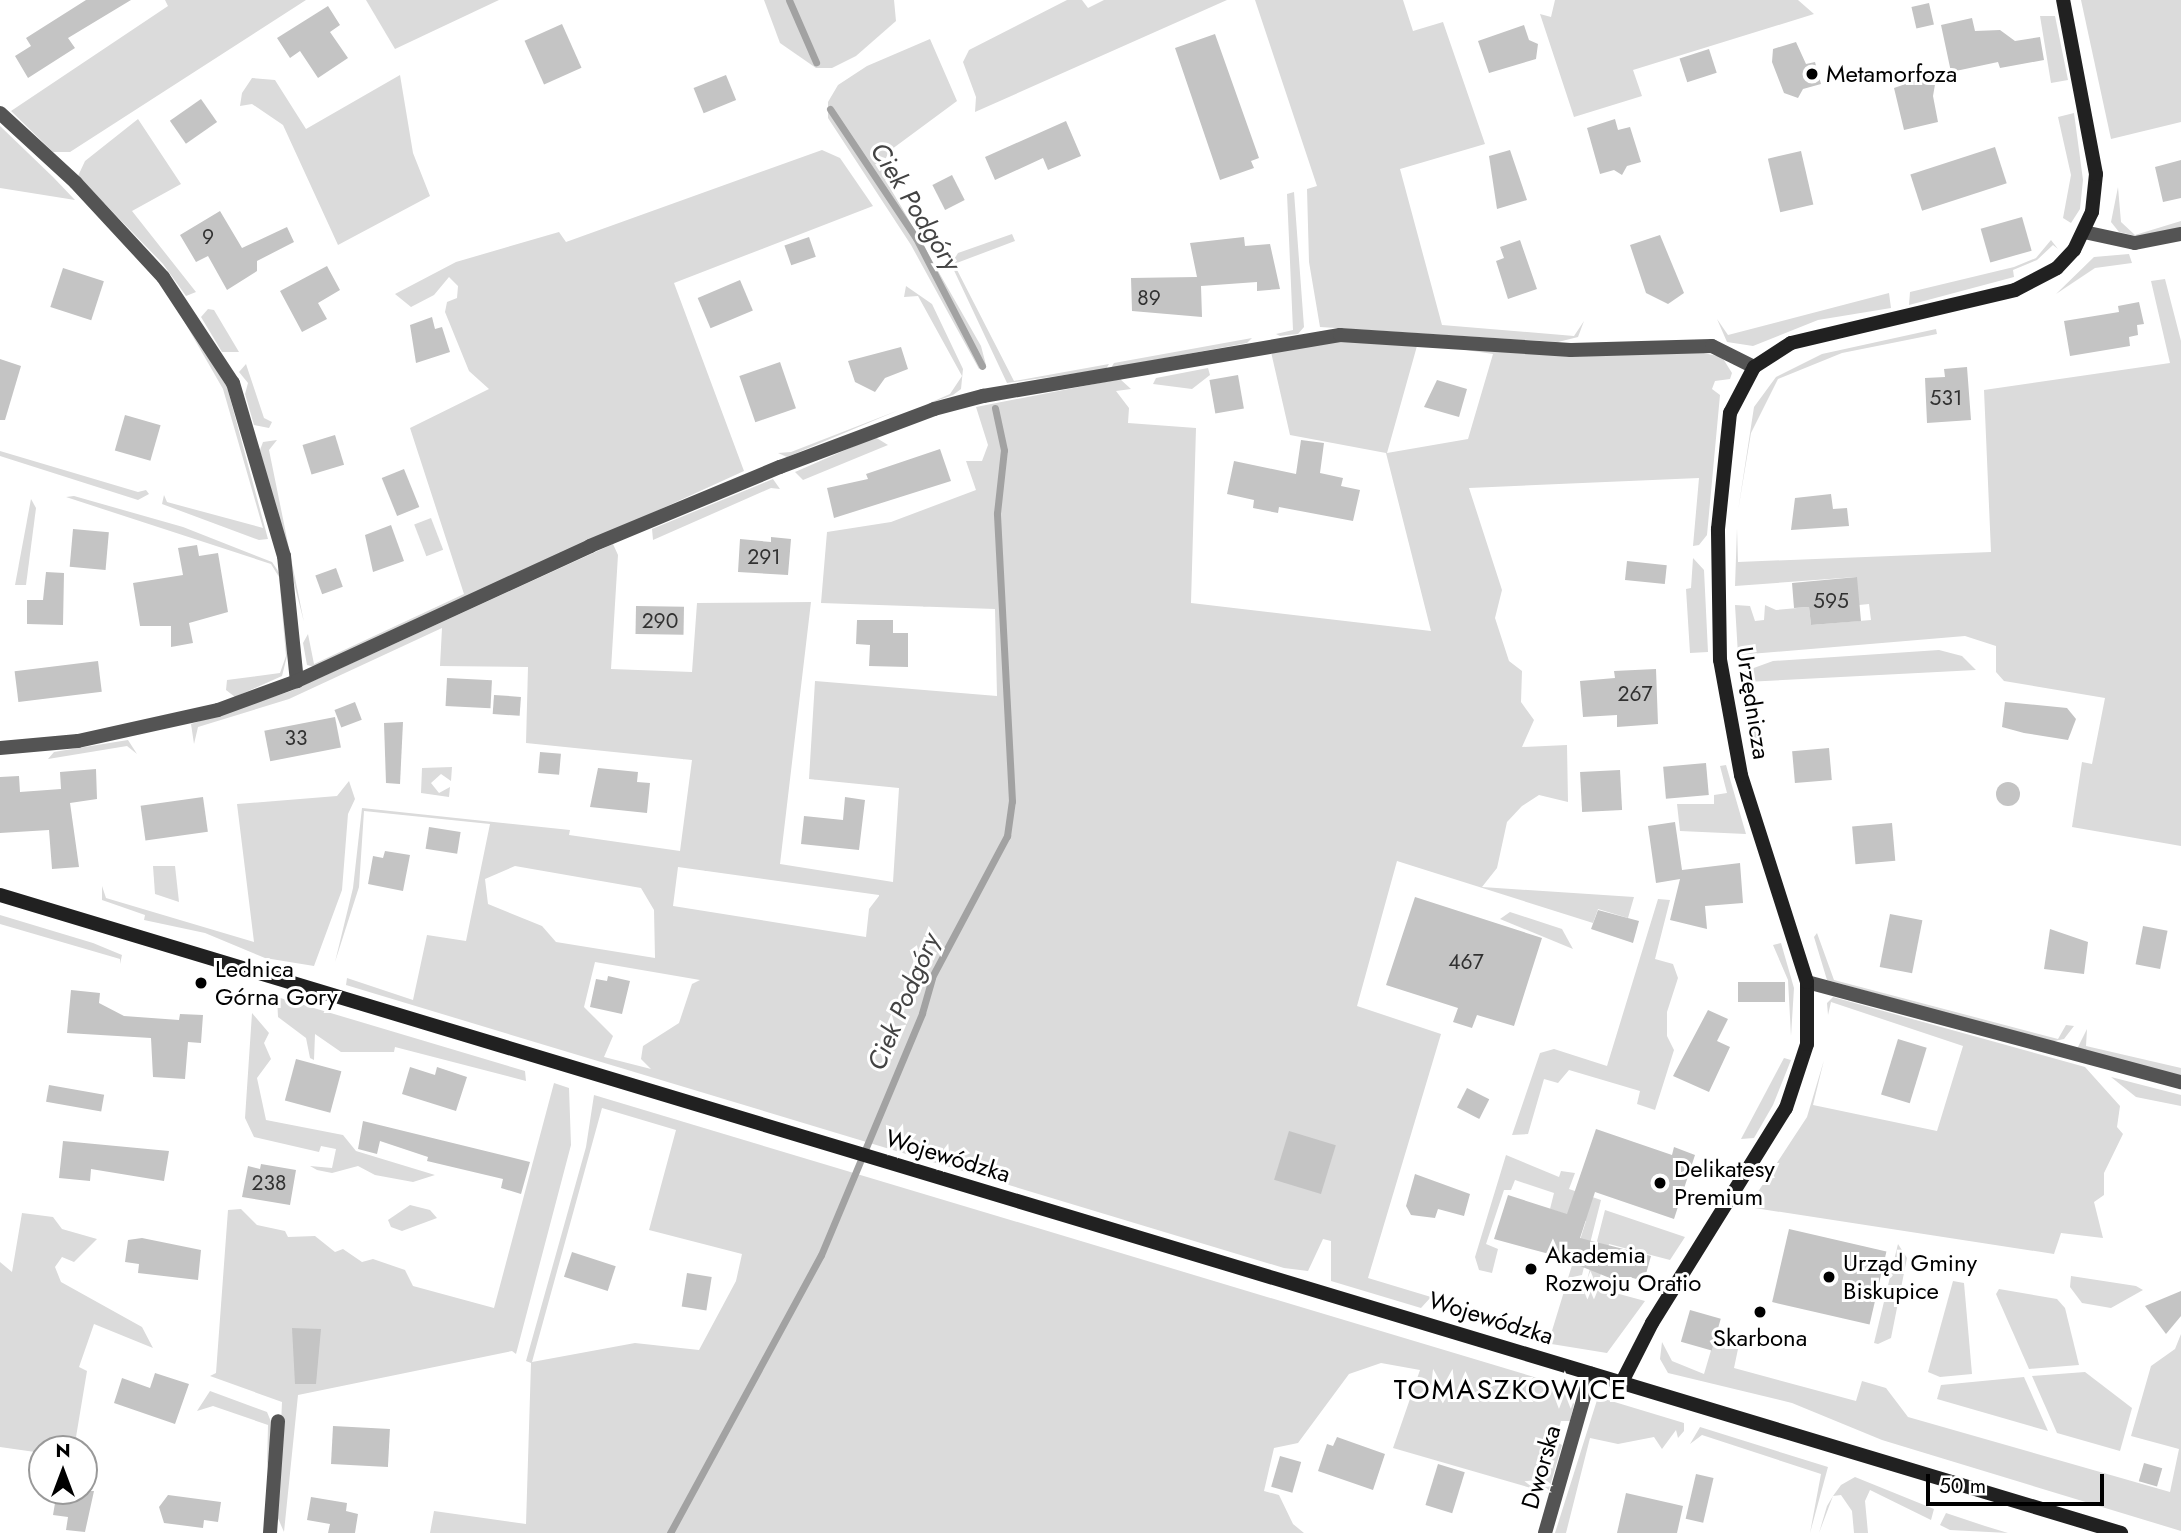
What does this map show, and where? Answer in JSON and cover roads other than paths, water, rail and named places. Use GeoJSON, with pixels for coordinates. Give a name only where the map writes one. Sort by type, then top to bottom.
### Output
{"type":"FeatureCollection","features":[{"type":"Feature","properties":{"kind":"main road"},"geometry":{"type":"LineString","coordinates":[[1754,368],[1814,335],[2015,290],[2057,268],[2084,232],[2092,212],[2094,150],[2063,0]]}},
{"type":"Feature","properties":{"kind":"main road","name":"Urzędnicza"},"geometry":{"type":"LineString","coordinates":[[1622,1382],[1652,1323],[1786,1108],[1807,1044],[1807,982],[1741,775],[1720,660],[1718,529],[1726,440],[1739,389],[1754,368]]}},
{"type":"Feature","properties":{"kind":"main road","name":"Wojewódzka"},"geometry":{"type":"LineString","coordinates":[[0,895],[2121,1533]]}},
{"type":"Feature","properties":{"kind":"street"},"geometry":{"type":"LineString","coordinates":[[0,113],[76,183],[163,277],[233,383],[285,556],[297,681]]}},
{"type":"Feature","properties":{"kind":"street"},"geometry":{"type":"LineString","coordinates":[[2084,232],[2136,243],[2181,234]]}},
{"type":"Feature","properties":{"kind":"street"},"geometry":{"type":"LineString","coordinates":[[0,748],[59,744],[182,720],[297,681],[626,531],[780,467],[970,399],[1340,335],[1571,350],[1712,346],[1754,368]]}},
{"type":"Feature","properties":{"kind":"street"},"geometry":{"type":"LineString","coordinates":[[1807,982],[2181,1082]]}},
{"type":"Feature","properties":{"kind":"street","name":"Dworska"},"geometry":{"type":"LineString","coordinates":[[1545,1533],[1591,1373]]}},
{"type":"Feature","properties":{"kind":"street"},"geometry":{"type":"LineString","coordinates":[[270,1533],[278,1421]]}},
{"type":"Feature","properties":{"kind":"waterway","name":"Ciek Podgóry"},"geometry":{"type":"LineString","coordinates":[[789,0],[816,62]]}},
{"type":"Feature","properties":{"kind":"waterway","name":"Ciek Podgóry"},"geometry":{"type":"LineString","coordinates":[[830,109],[916,238],[982,366]]}},
{"type":"Feature","properties":{"kind":"waterway","name":"Ciek Podgóry"},"geometry":{"type":"LineString","coordinates":[[670,1533],[821,1255],[922,1013],[932,977],[1007,836],[1012,801],[997,513],[1004,450],[995,408]]}},
{"type":"Feature","properties":{"kind":"place","name":"Metamorfoza"},"geometry":{"type":"Point","coordinates":[1812,74]}},
{"type":"Feature","properties":{"kind":"place","name":"Lednica Górna Gory"},"geometry":{"type":"Point","coordinates":[201,983]}},
{"type":"Feature","properties":{"kind":"place","name":"Delikatesy Premium"},"geometry":{"type":"Point","coordinates":[1660,1183]}},
{"type":"Feature","properties":{"kind":"place","name":"Akademia Rozwoju Oratio"},"geometry":{"type":"Point","coordinates":[1531,1269]}},
{"type":"Feature","properties":{"kind":"place","name":"Urząd Gminy Biskupice"},"geometry":{"type":"Point","coordinates":[1829,1277]}},
{"type":"Feature","properties":{"kind":"place","name":"Skarbona"},"geometry":{"type":"Point","coordinates":[1760,1312]}},
{"type":"Feature","properties":{"kind":"district","name":"TOMASZKOWICE"},"geometry":{"type":"Point","coordinates":[1511,1390]}}]}
